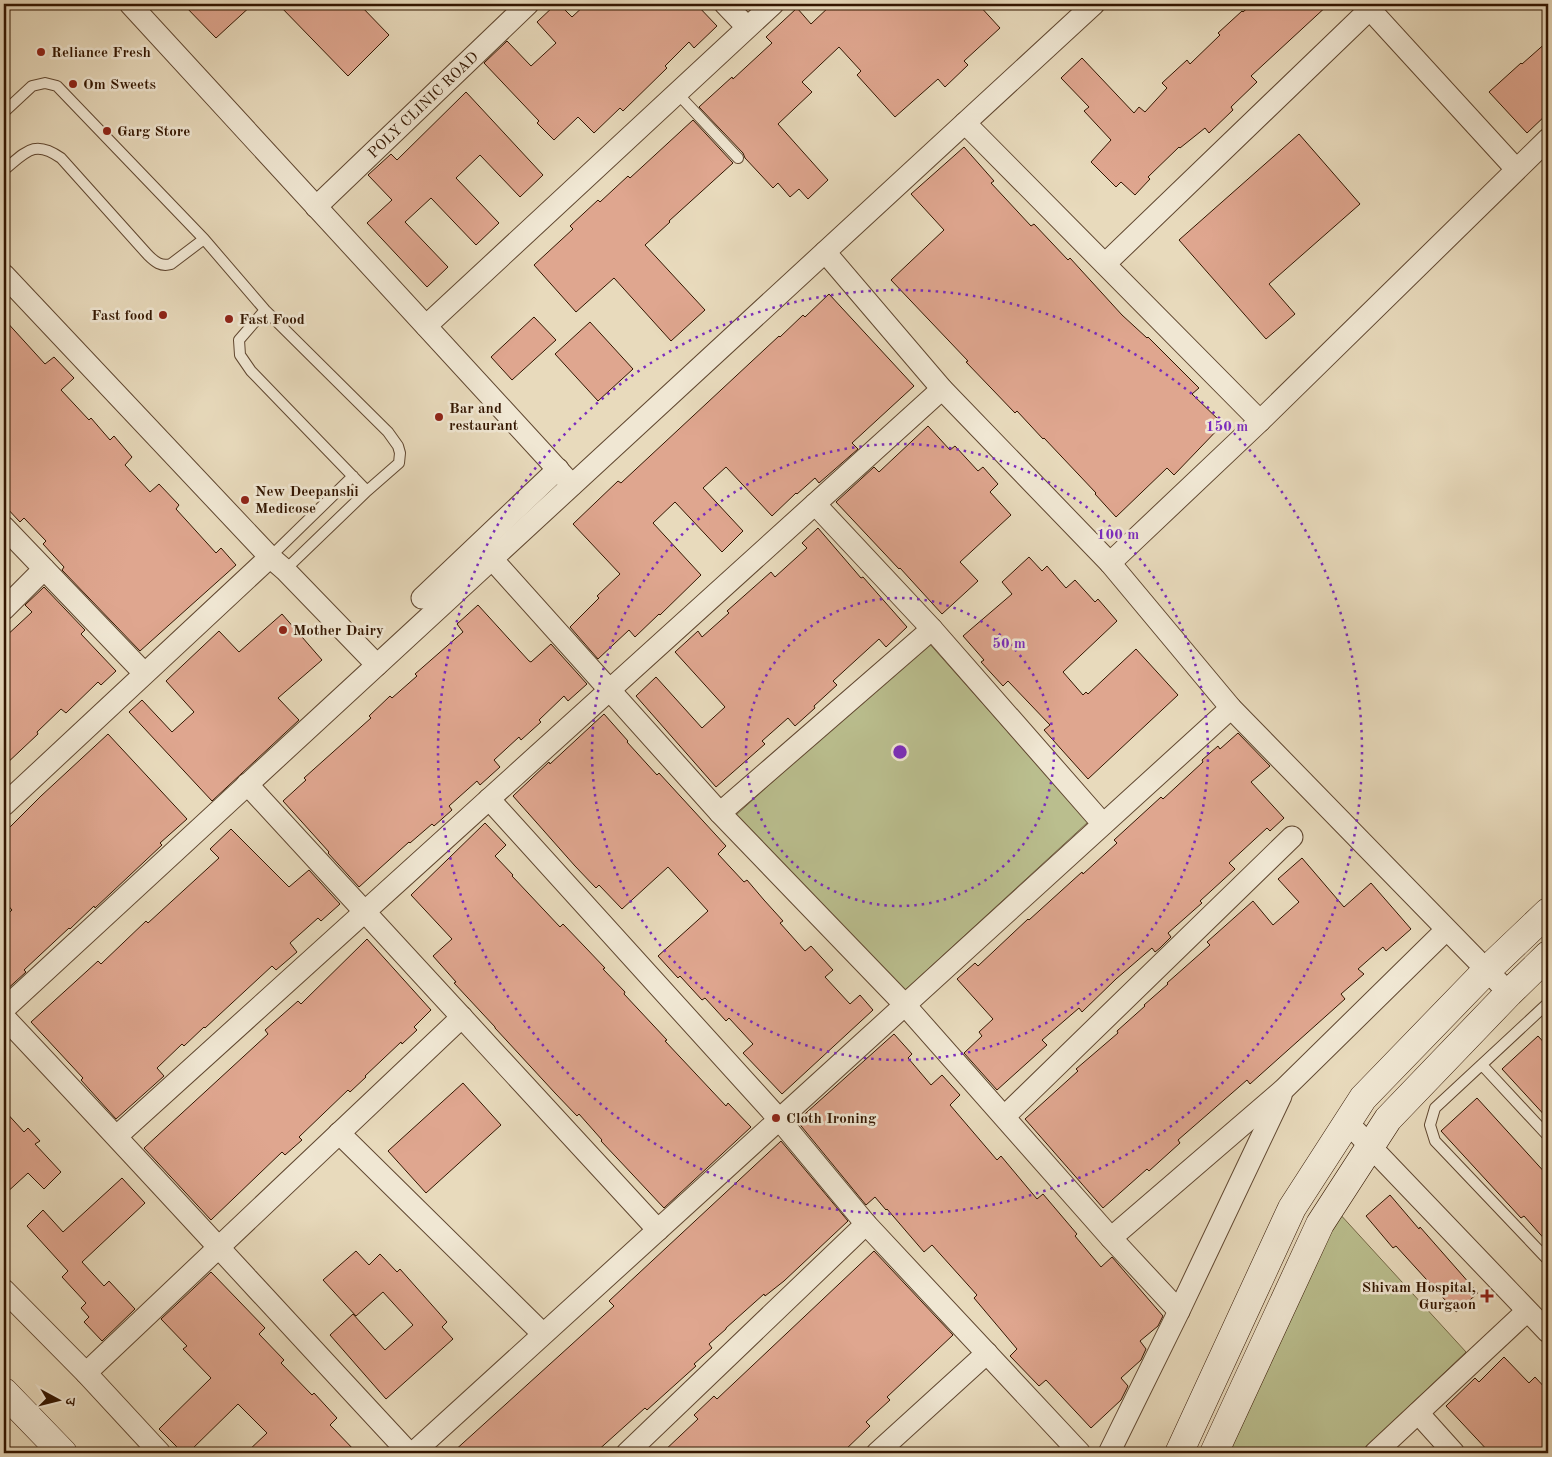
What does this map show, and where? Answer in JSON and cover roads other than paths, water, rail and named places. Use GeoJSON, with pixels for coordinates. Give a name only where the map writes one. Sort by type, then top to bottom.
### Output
{"type":"FeatureCollection","features":[{"type":"Feature","properties":{"kind":"street","name":"POLY CLINIC ROAD"},"geometry":{"type":"LineString","coordinates":[[316,207],[528,4]]}},
{"type":"Feature","properties":{"kind":"street"},"geometry":{"type":"LineString","coordinates":[[725,4],[747,28]]}},
{"type":"Feature","properties":{"kind":"street"},"geometry":{"type":"LineString","coordinates":[[426,326],[773,4]]}},
{"type":"Feature","properties":{"kind":"street"},"geometry":{"type":"LineString","coordinates":[[4,1009],[1094,4]]}},
{"type":"Feature","properties":{"kind":"street"},"geometry":{"type":"LineString","coordinates":[[140,7],[316,207],[572,485]]}},
{"type":"Feature","properties":{"kind":"street"},"geometry":{"type":"LineString","coordinates":[[1105,264],[1367,7],[1516,169]]}},
{"type":"Feature","properties":{"kind":"street"},"geometry":{"type":"LineString","coordinates":[[965,123],[1260,421]]}},
{"type":"Feature","properties":{"kind":"street"},"geometry":{"type":"LineString","coordinates":[[1110,563],[1260,421],[1548,139]]}},
{"type":"Feature","properties":{"kind":"street"},"geometry":{"type":"LineString","coordinates":[[825,252],[942,389],[1110,563],[1231,708],[1509,993]]}},
{"type":"Feature","properties":{"kind":"street"},"geometry":{"type":"LineString","coordinates":[[4,275],[277,564],[376,665]]}},
{"type":"Feature","properties":{"kind":"street"},"geometry":{"type":"LineString","coordinates":[[117,1136],[942,389]]}},
{"type":"Feature","properties":{"kind":"street"},"geometry":{"type":"LineString","coordinates":[[422,598],[558,469]]}},
{"type":"Feature","properties":{"kind":"street"},"geometry":{"type":"LineString","coordinates":[[814,504],[932,629],[1103,824]]}},
{"type":"Feature","properties":{"kind":"street"},"geometry":{"type":"LineString","coordinates":[[4,527],[144,673]]}},
{"type":"Feature","properties":{"kind":"street"},"geometry":{"type":"LineString","coordinates":[[492,559],[720,813],[905,1005],[1111,1238],[1179,1311]]}},
{"type":"Feature","properties":{"kind":"street"},"geometry":{"type":"LineString","coordinates":[[4,805],[144,673],[277,564]]}},
{"type":"Feature","properties":{"kind":"street"},"geometry":{"type":"LineString","coordinates":[[4,609],[44,569]]}},
{"type":"Feature","properties":{"kind":"street"},"geometry":{"type":"LineString","coordinates":[[720,813],[932,629]]}},
{"type":"Feature","properties":{"kind":"street"},"geometry":{"type":"LineString","coordinates":[[4,1017],[411,1453],[1231,708]]}},
{"type":"Feature","properties":{"kind":"street"},"geometry":{"type":"LineString","coordinates":[[248,784],[658,1230]]}},
{"type":"Feature","properties":{"kind":"street"},"geometry":{"type":"LineString","coordinates":[[489,799],[779,1119],[866,1224],[1080,1453]]}},
{"type":"Feature","properties":{"kind":"street"},"geometry":{"type":"LineString","coordinates":[[1005,1116],[1292,837]]}},
{"type":"Feature","properties":{"kind":"street"},"geometry":{"type":"LineString","coordinates":[[1178,1453],[1292,1208],[1363,1098],[1486,971],[1548,912]]}},
{"type":"Feature","properties":{"kind":"street"},"geometry":{"type":"LineString","coordinates":[[1111,1238],[1284,1089],[1446,930]]}},
{"type":"Feature","properties":{"kind":"street"},"geometry":{"type":"LineString","coordinates":[[1214,1453],[1320,1224],[1388,1119],[1548,955]]}},
{"type":"Feature","properties":{"kind":"street"},"geometry":{"type":"LineString","coordinates":[[86,1373],[462,1017]]}},
{"type":"Feature","properties":{"kind":"street"},"geometry":{"type":"LineString","coordinates":[[1109,1453],[1179,1311],[1284,1089]]}},
{"type":"Feature","properties":{"kind":"street"},"geometry":{"type":"LineString","coordinates":[[1347,1122],[1548,1332]]}},
{"type":"Feature","properties":{"kind":"street"},"geometry":{"type":"LineString","coordinates":[[339,1134],[543,1334]]}},
{"type":"Feature","properties":{"kind":"street"},"geometry":{"type":"LineString","coordinates":[[627,1453],[866,1224]]}},
{"type":"Feature","properties":{"kind":"street"},"geometry":{"type":"LineString","coordinates":[[4,1290],[86,1373],[160,1453]]}},
{"type":"Feature","properties":{"kind":"street"},"geometry":{"type":"LineString","coordinates":[[1376,1453],[1527,1311]]}},
{"type":"Feature","properties":{"kind":"street"},"geometry":{"type":"LineString","coordinates":[[877,1453],[986,1353]]}},
{"type":"Feature","properties":{"kind":"street"},"geometry":{"type":"LineString","coordinates":[[4,1392],[63,1453]]}},
{"type":"Feature","properties":{"kind":"street"},"geometry":{"type":"LineString","coordinates":[[1418,1413],[1454,1453]]}},
{"type":"Feature","properties":{"kind":"lane"},"geometry":{"type":"LineString","coordinates":[[4,112],[32,86],[45,83],[57,86],[204,239],[265,310],[388,432],[398,446],[400,453],[399,463],[277,564]]}},
{"type":"Feature","properties":{"kind":"lane"},"geometry":{"type":"LineString","coordinates":[[677,93],[738,158]]}},
{"type":"Feature","properties":{"kind":"lane"},"geometry":{"type":"LineString","coordinates":[[4,170],[27,152],[37,148],[49,150],[61,158],[148,255],[160,264],[166,266],[171,264],[204,239]]}},
{"type":"Feature","properties":{"kind":"lane"},"geometry":{"type":"LineString","coordinates":[[265,310],[240,340],[240,355],[250,371],[367,491]]}},
{"type":"Feature","properties":{"kind":"lane"},"geometry":{"type":"LineString","coordinates":[[277,564],[353,476]]}},
{"type":"Feature","properties":{"kind":"lane"},"geometry":{"type":"LineString","coordinates":[[1546,1008],[1435,1108],[1430,1125],[1435,1141],[1548,1260]]}},
{"type":"Feature","properties":{"kind":"lane"},"geometry":{"type":"LineString","coordinates":[[1482,1065],[1548,1136]]}},
{"type":"Feature","properties":{"kind":"place","name":"Reliance Fresh"},"geometry":{"type":"Point","coordinates":[41,52]}},
{"type":"Feature","properties":{"kind":"place","name":"Om Sweets"},"geometry":{"type":"Point","coordinates":[73,84]}},
{"type":"Feature","properties":{"kind":"place","name":"Garg Store"},"geometry":{"type":"Point","coordinates":[107,131]}},
{"type":"Feature","properties":{"kind":"place","name":"Fast food"},"geometry":{"type":"Point","coordinates":[163,315]}},
{"type":"Feature","properties":{"kind":"place","name":"Fast Food"},"geometry":{"type":"Point","coordinates":[229,319]}},
{"type":"Feature","properties":{"kind":"place","name":"Bar and restaurant"},"geometry":{"type":"Point","coordinates":[439,417]}},
{"type":"Feature","properties":{"kind":"place","name":"New Deepanshi Medicose"},"geometry":{"type":"Point","coordinates":[245,500]}},
{"type":"Feature","properties":{"kind":"place","name":"Mother Dairy"},"geometry":{"type":"Point","coordinates":[283,630]}},
{"type":"Feature","properties":{"kind":"place","name":"Cloth Ironing"},"geometry":{"type":"Point","coordinates":[776,1118]}},
{"type":"Feature","properties":{"kind":"place","name":"Shivam Hospital, Gurgaon"},"geometry":{"type":"Point","coordinates":[1487,1296]}}]}
